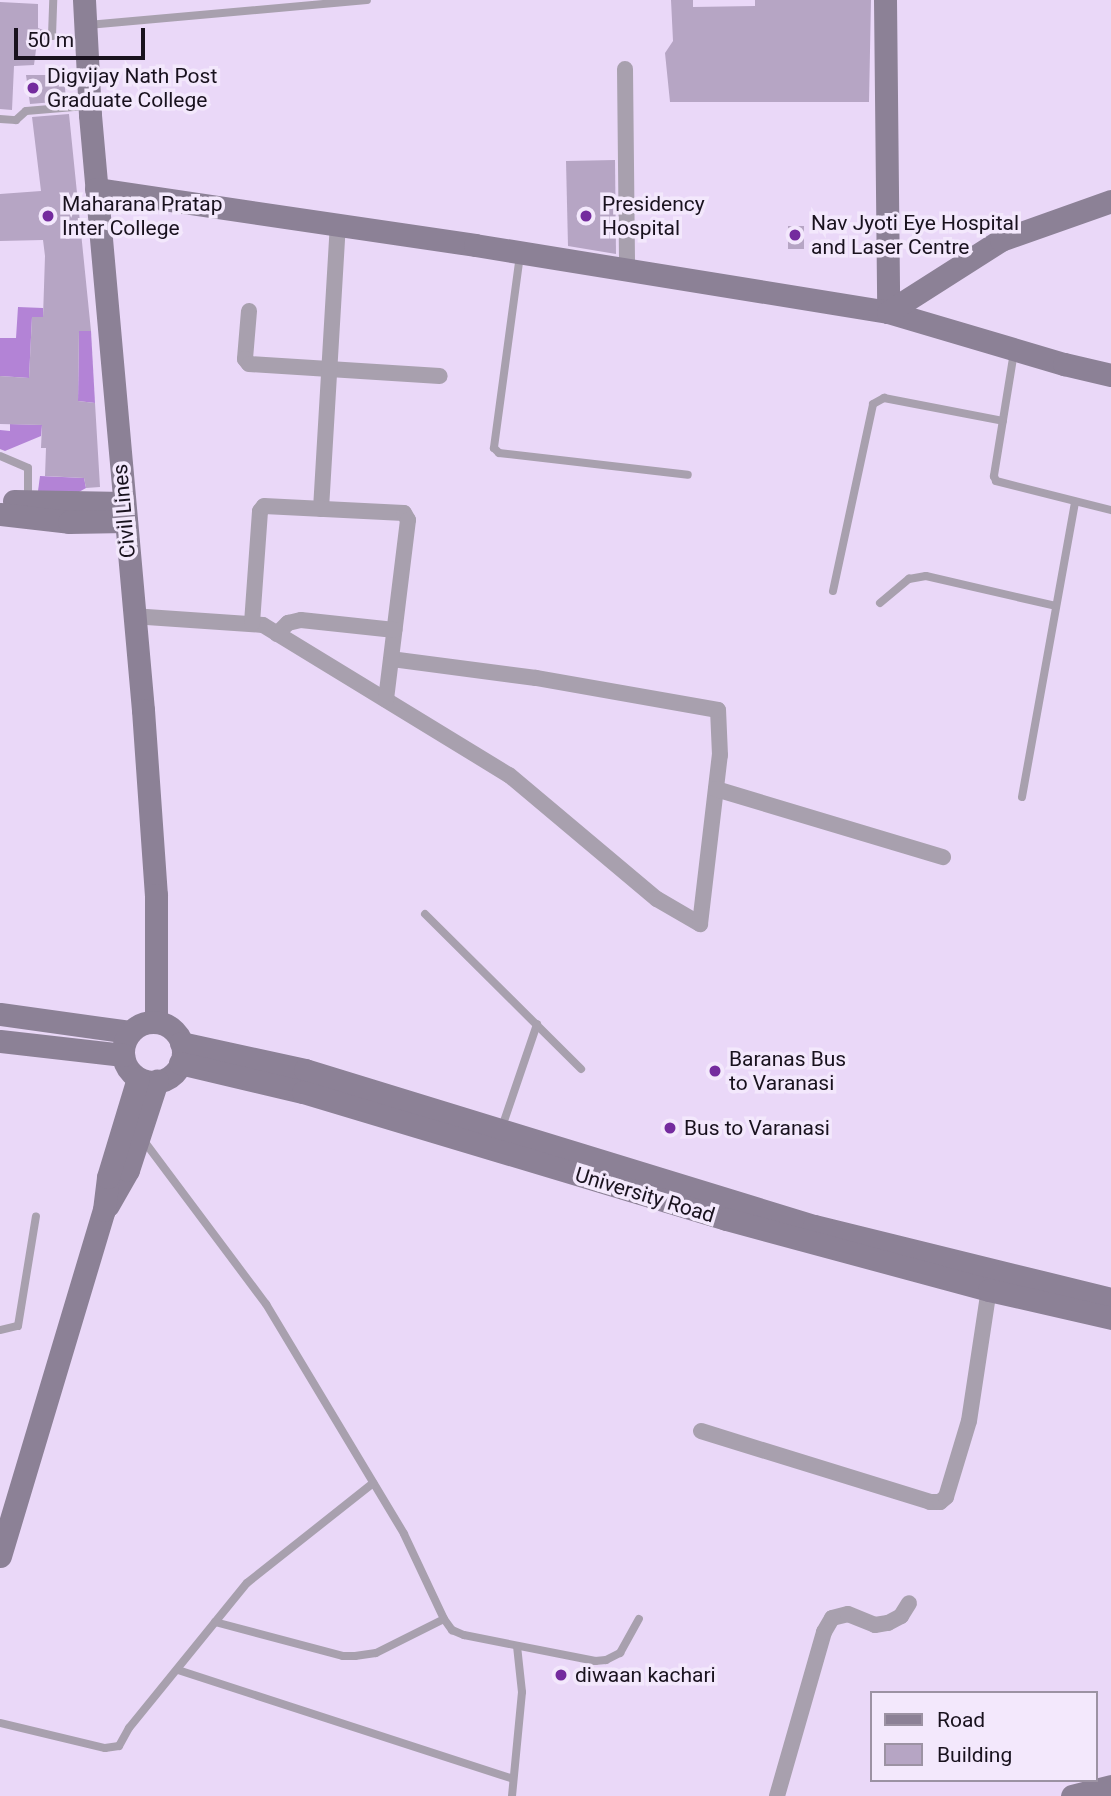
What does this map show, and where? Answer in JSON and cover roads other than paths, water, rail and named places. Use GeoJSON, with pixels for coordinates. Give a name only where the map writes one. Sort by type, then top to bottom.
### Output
{"type":"FeatureCollection","features":[{"type":"Feature","properties":{"kind":"main road","name":"Civil Lines"},"geometry":{"type":"LineString","coordinates":[[84,0],[89,106],[132,616],[143,710],[156,895],[156,1022]]}},
{"type":"Feature","properties":{"kind":"main road"},"geometry":{"type":"LineString","coordinates":[[885,0],[888,313]]}},
{"type":"Feature","properties":{"kind":"main road"},"geometry":{"type":"LineString","coordinates":[[96,189],[521,252],[888,313],[1111,375]]}},
{"type":"Feature","properties":{"kind":"main road"},"geometry":{"type":"LineString","coordinates":[[888,313],[1001,240],[1111,201]]}},
{"type":"Feature","properties":{"kind":"main road"},"geometry":{"type":"LineString","coordinates":[[0,499],[27,510]]}},
{"type":"Feature","properties":{"kind":"main road"},"geometry":{"type":"LineString","coordinates":[[0,514],[27,510],[125,512]]}},
{"type":"Feature","properties":{"kind":"main road"},"geometry":{"type":"LineString","coordinates":[[0,1014],[130,1032]]}},
{"type":"Feature","properties":{"kind":"main road"},"geometry":{"type":"LineString","coordinates":[[156,1022],[169,1027],[181,1053],[167,1078],[147,1080],[131,1072],[123,1055],[123,1046],[130,1032],[140,1024],[156,1022]]}},
{"type":"Feature","properties":{"kind":"main road"},"geometry":{"type":"LineString","coordinates":[[0,1041],[123,1055]]}},
{"type":"Feature","properties":{"kind":"main road","name":"University Road"},"geometry":{"type":"LineString","coordinates":[[181,1053],[305,1070],[498,1140],[814,1226],[1111,1318]]}},
{"type":"Feature","properties":{"kind":"main road"},"geometry":{"type":"LineString","coordinates":[[104,1210],[128,1170],[139,1134],[147,1080]]}},
{"type":"Feature","properties":{"kind":"main road"},"geometry":{"type":"LineString","coordinates":[[0,1556],[104,1210],[108,1177],[147,1080]]}},
{"type":"Feature","properties":{"kind":"main road","name":"University Road"},"geometry":{"type":"LineString","coordinates":[[990,1281],[1111,1299]]}},
{"type":"Feature","properties":{"kind":"main road"},"geometry":{"type":"LineString","coordinates":[[1072,1796],[1111,1786]]}},
{"type":"Feature","properties":{"kind":"street"},"geometry":{"type":"LineString","coordinates":[[625,69],[626,270]]}},
{"type":"Feature","properties":{"kind":"street"},"geometry":{"type":"LineString","coordinates":[[321,509],[338,225]]}},
{"type":"Feature","properties":{"kind":"street"},"geometry":{"type":"LineString","coordinates":[[249,311],[245,359],[248,364],[440,376]]}},
{"type":"Feature","properties":{"kind":"street"},"geometry":{"type":"LineString","coordinates":[[252,623],[260,512],[269,504],[407,515],[386,700]]}},
{"type":"Feature","properties":{"kind":"street"},"geometry":{"type":"LineString","coordinates":[[132,616],[263,625],[509,775],[657,899],[700,924],[716,789],[720,723],[715,709],[536,678],[392,659]]}},
{"type":"Feature","properties":{"kind":"street"},"geometry":{"type":"LineString","coordinates":[[277,634],[288,623],[301,620],[394,630]]}},
{"type":"Feature","properties":{"kind":"street"},"geometry":{"type":"LineString","coordinates":[[716,789],[943,857]]}},
{"type":"Feature","properties":{"kind":"street"},"geometry":{"type":"LineString","coordinates":[[701,1432],[930,1502],[940,1502],[946,1497],[969,1421],[990,1281]]}},
{"type":"Feature","properties":{"kind":"street"},"geometry":{"type":"LineString","coordinates":[[777,1796],[824,1632],[832,1618],[848,1614],[875,1625],[888,1623],[901,1616],[909,1603]]}},
{"type":"Feature","properties":{"kind":"lane"},"geometry":{"type":"LineString","coordinates":[[46,36],[52,36],[53,0]]}},
{"type":"Feature","properties":{"kind":"lane"},"geometry":{"type":"LineString","coordinates":[[85,25],[367,0]]}},
{"type":"Feature","properties":{"kind":"lane"},"geometry":{"type":"LineString","coordinates":[[0,119],[16,120],[26,111],[89,106]]}},
{"type":"Feature","properties":{"kind":"lane"},"geometry":{"type":"LineString","coordinates":[[521,252],[494,448],[499,453],[688,475]]}},
{"type":"Feature","properties":{"kind":"lane"},"geometry":{"type":"LineString","coordinates":[[1014,349],[994,476],[996,481],[1111,510]]}},
{"type":"Feature","properties":{"kind":"lane"},"geometry":{"type":"LineString","coordinates":[[834,592],[873,404],[884,398],[1003,421]]}},
{"type":"Feature","properties":{"kind":"lane"},"geometry":{"type":"LineString","coordinates":[[0,456],[28,468],[27,510]]}},
{"type":"Feature","properties":{"kind":"lane"},"geometry":{"type":"LineString","coordinates":[[1021,797],[1075,502]]}},
{"type":"Feature","properties":{"kind":"lane"},"geometry":{"type":"LineString","coordinates":[[880,603],[909,579],[926,576],[1056,606]]}},
{"type":"Feature","properties":{"kind":"lane"},"geometry":{"type":"LineString","coordinates":[[425,914],[581,1069]]}},
{"type":"Feature","properties":{"kind":"lane"},"geometry":{"type":"LineString","coordinates":[[498,1140],[537,1024]]}},
{"type":"Feature","properties":{"kind":"lane"},"geometry":{"type":"LineString","coordinates":[[139,1134],[266,1304],[404,1534],[444,1619],[452,1630],[464,1635],[595,1661],[606,1660],[620,1653],[639,1619]]}},
{"type":"Feature","properties":{"kind":"lane"},"geometry":{"type":"LineString","coordinates":[[0,1330],[18,1325],[36,1216]]}},
{"type":"Feature","properties":{"kind":"lane"},"geometry":{"type":"LineString","coordinates":[[0,1723],[105,1748],[119,1746],[129,1728],[247,1583],[373,1483]]}},
{"type":"Feature","properties":{"kind":"lane"},"geometry":{"type":"LineString","coordinates":[[215,1622],[343,1656],[355,1656],[376,1653],[444,1619]]}},
{"type":"Feature","properties":{"kind":"lane"},"geometry":{"type":"LineString","coordinates":[[512,1796],[522,1692],[516,1646]]}},
{"type":"Feature","properties":{"kind":"lane"},"geometry":{"type":"LineString","coordinates":[[178,1670],[513,1779]]}},
{"type":"Feature","properties":{"kind":"place","name":"Digvijay Nath Post Graduate College"},"geometry":{"type":"Point","coordinates":[33,88]}},
{"type":"Feature","properties":{"kind":"place","name":"Maharana Pratap Inter College"},"geometry":{"type":"Point","coordinates":[48,216]}},
{"type":"Feature","properties":{"kind":"place","name":"Presidency Hospital"},"geometry":{"type":"Point","coordinates":[586,216]}},
{"type":"Feature","properties":{"kind":"place","name":"Nav Jyoti Eye Hospital and Laser Centre"},"geometry":{"type":"Point","coordinates":[795,235]}},
{"type":"Feature","properties":{"kind":"place","name":"Baranas Bus to Varanasi"},"geometry":{"type":"Point","coordinates":[715,1071]}},
{"type":"Feature","properties":{"kind":"place","name":"Bus to Varanasi"},"geometry":{"type":"Point","coordinates":[670,1128]}},
{"type":"Feature","properties":{"kind":"place","name":"diwaan kachari"},"geometry":{"type":"Point","coordinates":[561,1675]}}]}
